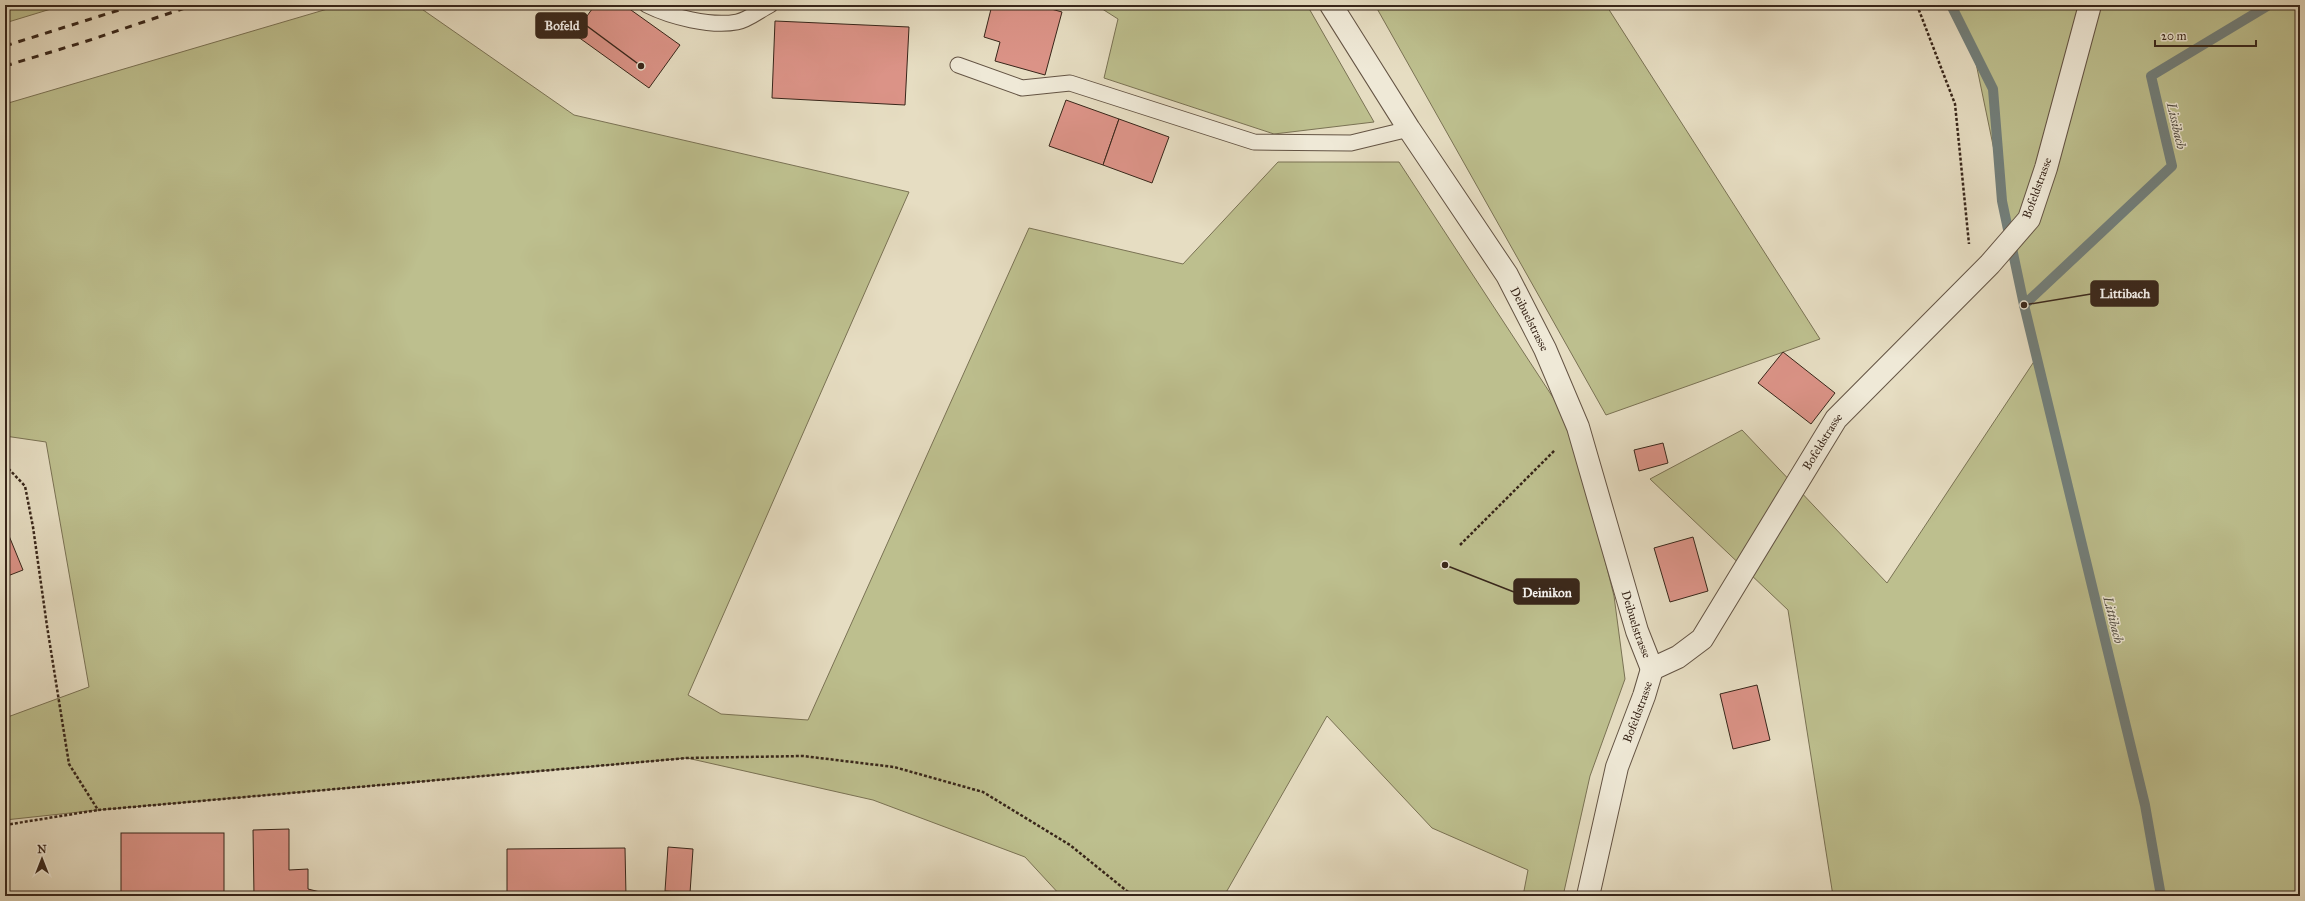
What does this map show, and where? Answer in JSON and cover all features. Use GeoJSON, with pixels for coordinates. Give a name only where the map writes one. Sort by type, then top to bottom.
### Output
{"type":"FeatureCollection","features":[{"type":"Feature","properties":{"kind":"street","name":"Deibuelstrasse"},"geometry":{"type":"LineString","coordinates":[[1331,5],[1409,129],[1507,275],[1545,349],[1578,428],[1637,631],[1652,669]]}},
{"type":"Feature","properties":{"kind":"street","name":"Bofeldstrasse"},"geometry":{"type":"LineString","coordinates":[[1588,896],[1617,767],[1644,696],[1652,669],[1678,657],[1702,639],[1836,418],[1990,264],[2029,219],[2046,168],[2090,5]]}},
{"type":"Feature","properties":{"kind":"lane"},"geometry":{"type":"LineString","coordinates":[[648,5],[665,14],[700,22],[738,22],[770,5]]}},
{"type":"Feature","properties":{"kind":"lane"},"geometry":{"type":"LineString","coordinates":[[958,65],[1022,88],[1070,83],[1254,142],[1351,143],[1409,129]]}},
{"type":"Feature","properties":{"kind":"path"},"geometry":{"type":"LineString","coordinates":[[1917,5],[1955,104],[1972,282]]}},
{"type":"Feature","properties":{"kind":"path"},"geometry":{"type":"LineString","coordinates":[[1460,545],[1578,428]]}},
{"type":"Feature","properties":{"kind":"path"},"geometry":{"type":"LineString","coordinates":[[5,465],[25,486],[32,520],[69,764],[98,810]]}},
{"type":"Feature","properties":{"kind":"path"},"geometry":{"type":"LineString","coordinates":[[5,825],[98,810],[687,758],[803,756],[894,767],[983,792],[1070,845],[1133,896]]}},
{"type":"Feature","properties":{"kind":"green space"},"geometry":{"type":"Polygon","coordinates":[[[5,5],[64,5],[5,23],[5,5]]]}},
{"type":"Feature","properties":{"kind":"green space"},"geometry":{"type":"Polygon","coordinates":[[[341,5],[416,5],[574,115],[909,192],[688,695],[721,714],[808,720],[1029,228],[1183,264],[1278,162],[1399,162],[1571,425],[1614,596],[1625,679],[1590,776],[1563,896],[1523,896],[1528,870],[1432,828],[1327,716],[1224,896],[1061,896],[1025,857],[873,800],[687,758],[98,810],[5,820],[5,718],[89,687],[46,442],[5,436],[5,104],[341,5]]]}},
{"type":"Feature","properties":{"kind":"green space"},"geometry":{"type":"Polygon","coordinates":[[[1096,5],[1307,5],[1374,122],[1274,134],[1104,78],[1118,19],[1096,5]]]}},
{"type":"Feature","properties":{"kind":"green space"},"geometry":{"type":"Polygon","coordinates":[[[1375,5],[1606,5],[1820,339],[1606,415],[1375,5]]]}},
{"type":"Feature","properties":{"kind":"green space"},"geometry":{"type":"Polygon","coordinates":[[[1946,5],[2300,5],[2300,896],[1833,896],[1788,610],[1650,479],[1742,430],[1887,583],[2037,357],[1972,44],[1946,5]]]}},
{"type":"Feature","properties":{"kind":"building"},"geometry":{"type":"Polygon","coordinates":[[[595,5],[624,5],[680,45],[649,88],[574,34],[595,5]]]}},
{"type":"Feature","properties":{"kind":"building"},"geometry":{"type":"Polygon","coordinates":[[[992,5],[1013,9],[1014,5],[1037,5],[1062,12],[1045,75],[995,61],[1000,42],[984,37],[992,5]]]}},
{"type":"Feature","properties":{"kind":"building"},"geometry":{"type":"Polygon","coordinates":[[[775,21],[909,27],[905,105],[772,98],[775,21]]]}},
{"type":"Feature","properties":{"kind":"building"},"geometry":{"type":"Polygon","coordinates":[[[1066,100],[1119,119],[1103,165],[1049,146],[1066,100]]]}},
{"type":"Feature","properties":{"kind":"building"},"geometry":{"type":"Polygon","coordinates":[[[1119,119],[1169,137],[1152,183],[1103,165],[1119,119]]]}},
{"type":"Feature","properties":{"kind":"building"},"geometry":{"type":"Polygon","coordinates":[[[1783,352],[1835,393],[1811,424],[1758,383],[1783,352]]]}},
{"type":"Feature","properties":{"kind":"building"},"geometry":{"type":"Polygon","coordinates":[[[1663,443],[1668,463],[1639,471],[1634,450],[1663,443]]]}},
{"type":"Feature","properties":{"kind":"building"},"geometry":{"type":"Polygon","coordinates":[[[5,526],[23,570],[5,577],[5,526]]]}},
{"type":"Feature","properties":{"kind":"building"},"geometry":{"type":"Polygon","coordinates":[[[1693,537],[1708,591],[1670,602],[1654,548],[1693,537]]]}},
{"type":"Feature","properties":{"kind":"building"},"geometry":{"type":"Polygon","coordinates":[[[1757,685],[1770,740],[1733,749],[1720,694],[1757,685]]]}},
{"type":"Feature","properties":{"kind":"building"},"geometry":{"type":"Polygon","coordinates":[[[289,829],[289,870],[308,869],[308,889],[320,892],[320,896],[254,896],[253,830],[289,829]]]}},
{"type":"Feature","properties":{"kind":"building"},"geometry":{"type":"Polygon","coordinates":[[[121,833],[224,833],[224,896],[121,896],[121,833]]]}},
{"type":"Feature","properties":{"kind":"building"},"geometry":{"type":"Polygon","coordinates":[[[668,847],[693,849],[690,893],[665,891],[668,847]]]}},
{"type":"Feature","properties":{"kind":"building"},"geometry":{"type":"Polygon","coordinates":[[[625,848],[626,896],[507,896],[507,849],[625,848]]]}},
{"type":"Feature","properties":{"kind":"waterway","name":"Littibach"},"geometry":{"type":"LineString","coordinates":[[1951,5],[1993,89],[2002,201],[2024,305],[2145,805],[2161,896]]}},
{"type":"Feature","properties":{"kind":"waterway","name":"Lissibach"},"geometry":{"type":"LineString","coordinates":[[2024,305],[2172,166],[2151,76],[2269,5]]}},
{"type":"Feature","properties":{"kind":"railway"},"geometry":{"type":"LineString","coordinates":[[5,46],[135,5]]}},
{"type":"Feature","properties":{"kind":"railway"},"geometry":{"type":"LineString","coordinates":[[5,66],[84,42],[194,5]]}},
{"type":"Feature","properties":{"kind":"place","name":"Bofeld"},"geometry":{"type":"Point","coordinates":[641,66]}},
{"type":"Feature","properties":{"kind":"place","name":"Littibach"},"geometry":{"type":"Point","coordinates":[2024,305]}},
{"type":"Feature","properties":{"kind":"place","name":"Deinikon"},"geometry":{"type":"Point","coordinates":[1445,565]}}]}
